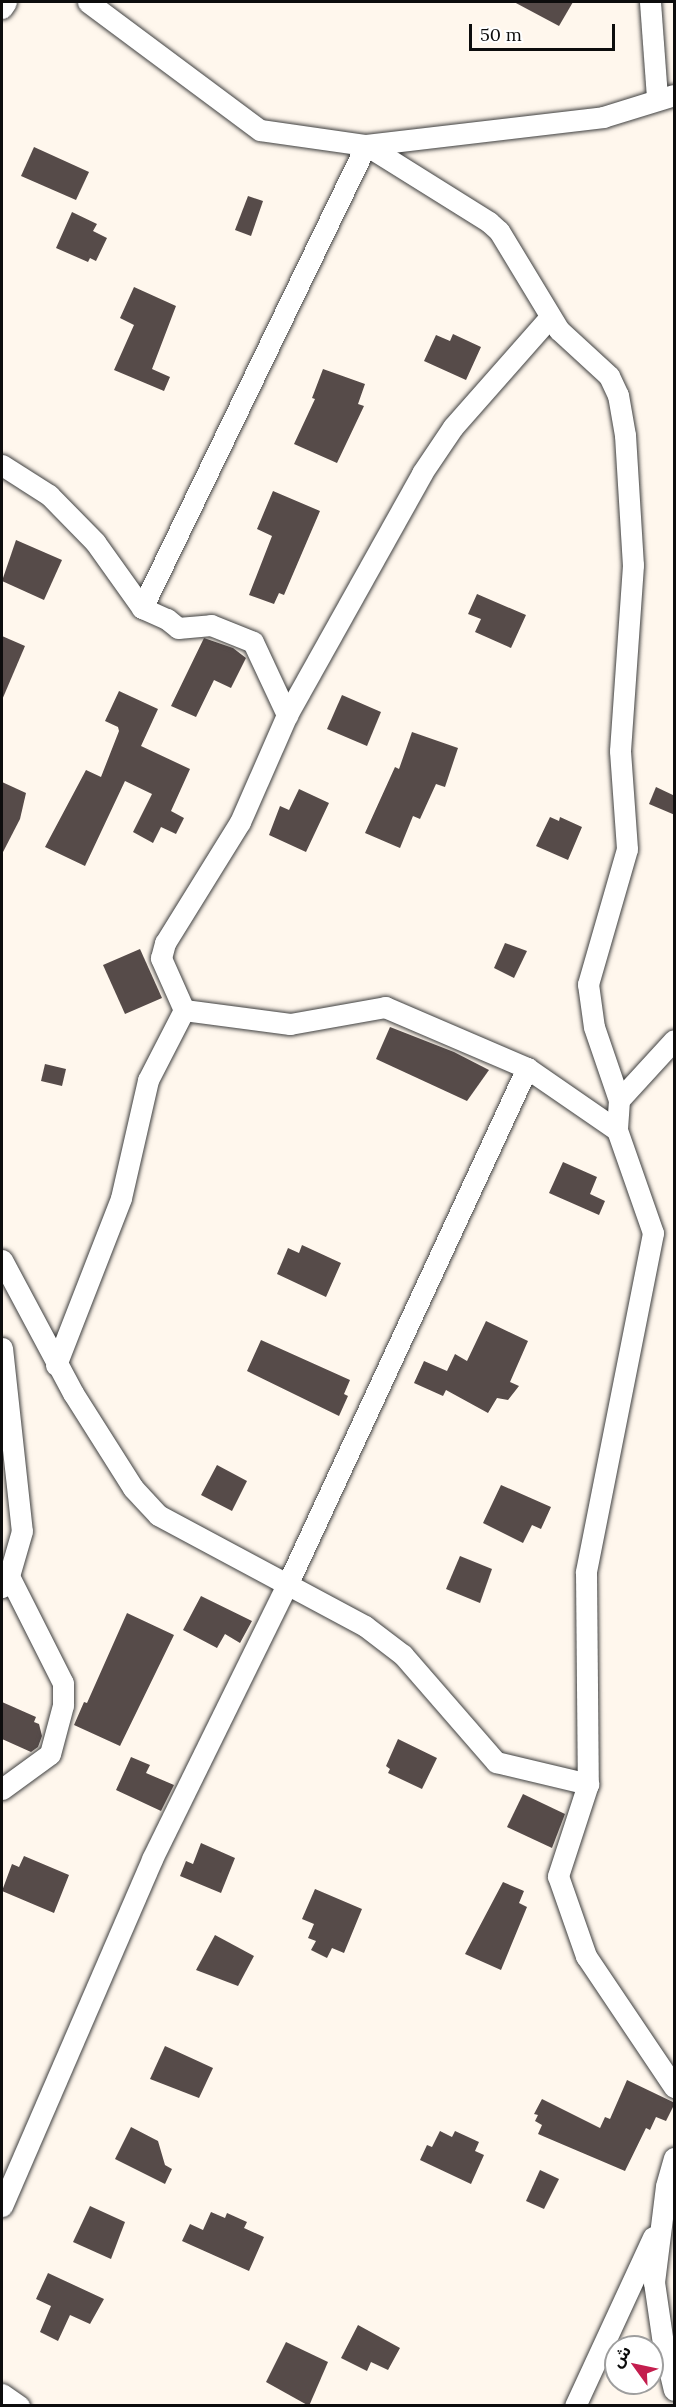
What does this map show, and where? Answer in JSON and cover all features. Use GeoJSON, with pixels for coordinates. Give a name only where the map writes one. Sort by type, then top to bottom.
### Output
{"type":"FeatureCollection","features":[{"type":"Feature","properties":{"kind":"street"},"geometry":{"type":"LineString","coordinates":[[2,8],[6,2]]}},
{"type":"Feature","properties":{"kind":"street"},"geometry":{"type":"LineString","coordinates":[[88,2],[260,130],[366,146],[603,117],[666,96],[650,2]]}},
{"type":"Feature","properties":{"kind":"street"},"geometry":{"type":"LineString","coordinates":[[366,146],[494,226],[550,317],[609,376],[618,395],[625,435],[633,565],[620,751],[627,849],[588,984],[594,1027],[619,1100],[616,1130],[653,1233],[586,1572],[588,1784],[558,1876],[586,1956],[675,2087]]}},
{"type":"Feature","properties":{"kind":"street"},"geometry":{"type":"LineString","coordinates":[[142,608],[366,146]]}},
{"type":"Feature","properties":{"kind":"street"},"geometry":{"type":"LineString","coordinates":[[184,1010],[161,958],[165,943],[240,822],[287,715],[422,473],[453,427],[550,317]]}},
{"type":"Feature","properties":{"kind":"street"},"geometry":{"type":"LineString","coordinates":[[2,465],[49,495],[95,542],[142,608],[167,619],[178,628],[211,626],[253,642],[287,715]]}},
{"type":"Feature","properties":{"kind":"street"},"geometry":{"type":"LineString","coordinates":[[184,1010],[290,1024],[385,1007],[527,1068],[616,1130]]}},
{"type":"Feature","properties":{"kind":"street"},"geometry":{"type":"LineString","coordinates":[[56,1365],[121,1198],[148,1080],[184,1010]]}},
{"type":"Feature","properties":{"kind":"street"},"geometry":{"type":"LineString","coordinates":[[619,1100],[675,1040]]}},
{"type":"Feature","properties":{"kind":"street"},"geometry":{"type":"LineString","coordinates":[[2,2206],[152,1859],[288,1583],[527,1068]]}},
{"type":"Feature","properties":{"kind":"street"},"geometry":{"type":"LineString","coordinates":[[2,1260],[56,1365],[133,1488],[158,1515],[197,1539],[288,1583],[364,1626],[403,1656],[496,1762],[588,1784]]}},
{"type":"Feature","properties":{"kind":"street"},"geometry":{"type":"LineString","coordinates":[[2,1354],[22,1531],[5,1582],[63,1683],[63,1705],[50,1754],[2,1789]]}},
{"type":"Feature","properties":{"kind":"street"},"geometry":{"type":"LineString","coordinates":[[675,2158],[662,2217],[654,2282],[663,2344],[675,2390]]}},
{"type":"Feature","properties":{"kind":"street"},"geometry":{"type":"LineString","coordinates":[[574,2406],[662,2217]]}},
{"type":"Feature","properties":{"kind":"street"},"geometry":{"type":"LineString","coordinates":[[2,2394],[19,2406]]}},
{"type":"Feature","properties":{"kind":"building"},"geometry":{"type":"Polygon","coordinates":[[[514,2],[573,2],[559,26],[514,2]]]}},
{"type":"Feature","properties":{"kind":"building"},"geometry":{"type":"Polygon","coordinates":[[[34,147],[89,172],[76,200],[21,176],[34,147]]]}},
{"type":"Feature","properties":{"kind":"building"},"geometry":{"type":"Polygon","coordinates":[[[248,196],[263,201],[251,236],[235,230],[248,196]]]}},
{"type":"Feature","properties":{"kind":"building"},"geometry":{"type":"Polygon","coordinates":[[[72,212],[97,224],[93,231],[107,238],[96,261],[90,258],[88,262],[56,248],[72,212]]]}},
{"type":"Feature","properties":{"kind":"building"},"geometry":{"type":"Polygon","coordinates":[[[134,287],[176,306],[152,369],[170,377],[164,391],[114,370],[134,325],[120,318],[134,287]]]}},
{"type":"Feature","properties":{"kind":"building"},"geometry":{"type":"Polygon","coordinates":[[[453,334],[481,347],[466,380],[424,361],[436,335],[450,341],[453,334]]]}},
{"type":"Feature","properties":{"kind":"building"},"geometry":{"type":"Polygon","coordinates":[[[323,369],[365,384],[358,404],[364,406],[337,463],[294,444],[315,399],[312,398],[323,369]]]}},
{"type":"Feature","properties":{"kind":"building"},"geometry":{"type":"Polygon","coordinates":[[[273,491],[320,511],[284,595],[279,593],[274,604],[249,595],[272,536],[257,529],[273,491]]]}},
{"type":"Feature","properties":{"kind":"building"},"geometry":{"type":"Polygon","coordinates":[[[16,540],[62,560],[44,600],[2,581],[16,540]]]}},
{"type":"Feature","properties":{"kind":"building"},"geometry":{"type":"Polygon","coordinates":[[[477,594],[526,615],[511,648],[475,632],[481,619],[468,614],[477,594]]]}},
{"type":"Feature","properties":{"kind":"building"},"geometry":{"type":"Polygon","coordinates":[[[2,636],[25,646],[2,700],[2,636]]]}},
{"type":"Feature","properties":{"kind":"building"},"geometry":{"type":"Polygon","coordinates":[[[204,638],[233,648],[246,658],[231,688],[214,680],[196,717],[171,706],[204,638]]]}},
{"type":"Feature","properties":{"kind":"building"},"geometry":{"type":"Polygon","coordinates":[[[119,691],[158,709],[141,746],[190,769],[171,811],[184,818],[176,834],[161,827],[153,843],[133,832],[152,794],[125,781],[85,866],[45,847],[86,770],[101,777],[119,731],[118,727],[105,721],[119,691]]]}},
{"type":"Feature","properties":{"kind":"building"},"geometry":{"type":"Polygon","coordinates":[[[342,695],[381,712],[367,746],[327,729],[342,695]]]}},
{"type":"Feature","properties":{"kind":"building"},"geometry":{"type":"Polygon","coordinates":[[[412,732],[458,748],[445,787],[436,784],[420,819],[413,816],[400,848],[365,833],[395,767],[399,769],[412,732]]]}},
{"type":"Feature","properties":{"kind":"building"},"geometry":{"type":"Polygon","coordinates":[[[2,782],[26,793],[20,819],[2,854],[2,782]]]}},
{"type":"Feature","properties":{"kind":"building"},"geometry":{"type":"Polygon","coordinates":[[[656,787],[675,796],[675,815],[649,804],[656,787]]]}},
{"type":"Feature","properties":{"kind":"building"},"geometry":{"type":"Polygon","coordinates":[[[299,789],[329,803],[306,852],[269,835],[280,806],[289,810],[299,789]]]}},
{"type":"Feature","properties":{"kind":"building"},"geometry":{"type":"Polygon","coordinates":[[[550,817],[559,821],[560,817],[582,827],[568,860],[536,846],[550,817]]]}},
{"type":"Feature","properties":{"kind":"building"},"geometry":{"type":"Polygon","coordinates":[[[505,943],[527,951],[514,978],[494,968],[505,943]]]}},
{"type":"Feature","properties":{"kind":"building"},"geometry":{"type":"Polygon","coordinates":[[[140,949],[162,998],[125,1014],[103,965],[140,949]]]}},
{"type":"Feature","properties":{"kind":"building"},"geometry":{"type":"Polygon","coordinates":[[[390,1027],[454,1052],[489,1070],[467,1101],[376,1059],[390,1027]]]}},
{"type":"Feature","properties":{"kind":"building"},"geometry":{"type":"Polygon","coordinates":[[[45,1064],[66,1069],[62,1086],[41,1081],[45,1064]]]}},
{"type":"Feature","properties":{"kind":"building"},"geometry":{"type":"Polygon","coordinates":[[[563,1162],[597,1177],[590,1194],[605,1201],[599,1215],[549,1193],[563,1162]]]}},
{"type":"Feature","properties":{"kind":"building"},"geometry":{"type":"Polygon","coordinates":[[[302,1245],[341,1263],[326,1297],[277,1274],[288,1248],[299,1253],[302,1245]]]}},
{"type":"Feature","properties":{"kind":"building"},"geometry":{"type":"Polygon","coordinates":[[[486,1321],[528,1341],[510,1382],[519,1386],[508,1400],[497,1398],[488,1413],[446,1390],[443,1396],[414,1383],[424,1361],[447,1371],[455,1354],[467,1361],[486,1321]]]}},
{"type":"Feature","properties":{"kind":"building"},"geometry":{"type":"Polygon","coordinates":[[[261,1340],[350,1380],[344,1394],[348,1396],[339,1416],[247,1371],[261,1340]]]}},
{"type":"Feature","properties":{"kind":"building"},"geometry":{"type":"Polygon","coordinates":[[[217,1465],[247,1481],[232,1511],[201,1495],[217,1465]]]}},
{"type":"Feature","properties":{"kind":"building"},"geometry":{"type":"Polygon","coordinates":[[[501,1485],[551,1507],[541,1529],[532,1525],[523,1543],[483,1523],[501,1485]]]}},
{"type":"Feature","properties":{"kind":"building"},"geometry":{"type":"Polygon","coordinates":[[[460,1556],[492,1569],[480,1603],[446,1589],[460,1556]]]}},
{"type":"Feature","properties":{"kind":"building"},"geometry":{"type":"Polygon","coordinates":[[[201,1596],[252,1621],[240,1643],[225,1634],[217,1648],[183,1630],[201,1596]]]}},
{"type":"Feature","properties":{"kind":"building"},"geometry":{"type":"Polygon","coordinates":[[[127,1613],[174,1635],[120,1746],[74,1725],[84,1702],[87,1703],[127,1613]]]}},
{"type":"Feature","properties":{"kind":"building"},"geometry":{"type":"Polygon","coordinates":[[[2,1702],[36,1717],[34,1722],[39,1724],[42,1736],[38,1747],[31,1752],[2,1739],[2,1702]]]}},
{"type":"Feature","properties":{"kind":"building"},"geometry":{"type":"Polygon","coordinates":[[[398,1739],[437,1758],[422,1789],[388,1773],[390,1769],[386,1766],[398,1739]]]}},
{"type":"Feature","properties":{"kind":"building"},"geometry":{"type":"Polygon","coordinates":[[[131,1757],[150,1765],[146,1773],[174,1785],[161,1811],[116,1790],[131,1757]]]}},
{"type":"Feature","properties":{"kind":"building"},"geometry":{"type":"Polygon","coordinates":[[[523,1794],[565,1814],[552,1848],[507,1827],[523,1794]]]}},
{"type":"Feature","properties":{"kind":"building"},"geometry":{"type":"Polygon","coordinates":[[[201,1843],[235,1858],[221,1893],[180,1876],[186,1861],[193,1864],[201,1843]]]}},
{"type":"Feature","properties":{"kind":"building"},"geometry":{"type":"Polygon","coordinates":[[[24,1856],[69,1875],[54,1913],[2,1891],[12,1864],[19,1867],[24,1856]]]}},
{"type":"Feature","properties":{"kind":"building"},"geometry":{"type":"Polygon","coordinates":[[[503,1882],[524,1891],[519,1903],[527,1907],[501,1970],[465,1954],[503,1882]]]}},
{"type":"Feature","properties":{"kind":"building"},"geometry":{"type":"Polygon","coordinates":[[[315,1889],[362,1909],[344,1953],[332,1948],[327,1958],[311,1950],[316,1941],[308,1938],[314,1924],[302,1919],[315,1889]]]}},
{"type":"Feature","properties":{"kind":"building"},"geometry":{"type":"Polygon","coordinates":[[[215,1935],[254,1956],[238,1986],[196,1970],[215,1935]]]}},
{"type":"Feature","properties":{"kind":"building"},"geometry":{"type":"Polygon","coordinates":[[[165,2046],[213,2068],[199,2098],[150,2079],[165,2046]]]}},
{"type":"Feature","properties":{"kind":"building"},"geometry":{"type":"Polygon","coordinates":[[[627,2080],[675,2103],[666,2121],[656,2117],[650,2130],[646,2128],[625,2171],[538,2134],[542,2125],[535,2121],[538,2115],[534,2114],[542,2099],[600,2128],[605,2117],[610,2119],[627,2080]]]}},
{"type":"Feature","properties":{"kind":"building"},"geometry":{"type":"Polygon","coordinates":[[[131,2127],[158,2141],[165,2165],[172,2169],[165,2184],[115,2159],[131,2127]]]}},
{"type":"Feature","properties":{"kind":"building"},"geometry":{"type":"Polygon","coordinates":[[[440,2131],[452,2137],[455,2131],[479,2142],[475,2151],[484,2155],[471,2184],[420,2160],[427,2145],[432,2147],[440,2131]]]}},
{"type":"Feature","properties":{"kind":"building"},"geometry":{"type":"Polygon","coordinates":[[[540,2170],[559,2179],[544,2209],[526,2201],[540,2170]]]}},
{"type":"Feature","properties":{"kind":"building"},"geometry":{"type":"Polygon","coordinates":[[[90,2206],[125,2222],[111,2259],[73,2242],[90,2206]]]}},
{"type":"Feature","properties":{"kind":"building"},"geometry":{"type":"Polygon","coordinates":[[[211,2212],[225,2218],[227,2213],[247,2222],[244,2228],[264,2237],[249,2271],[182,2241],[190,2224],[203,2230],[211,2212]]]}},
{"type":"Feature","properties":{"kind":"building"},"geometry":{"type":"Polygon","coordinates":[[[48,2273],[104,2299],[90,2324],[70,2315],[58,2341],[40,2332],[51,2306],[36,2299],[48,2273]]]}},
{"type":"Feature","properties":{"kind":"building"},"geometry":{"type":"Polygon","coordinates":[[[358,2325],[400,2348],[388,2370],[371,2362],[367,2371],[341,2358],[358,2325]]]}},
{"type":"Feature","properties":{"kind":"building"},"geometry":{"type":"Polygon","coordinates":[[[286,2342],[328,2362],[309,2406],[266,2382],[286,2342]]]}}]}
